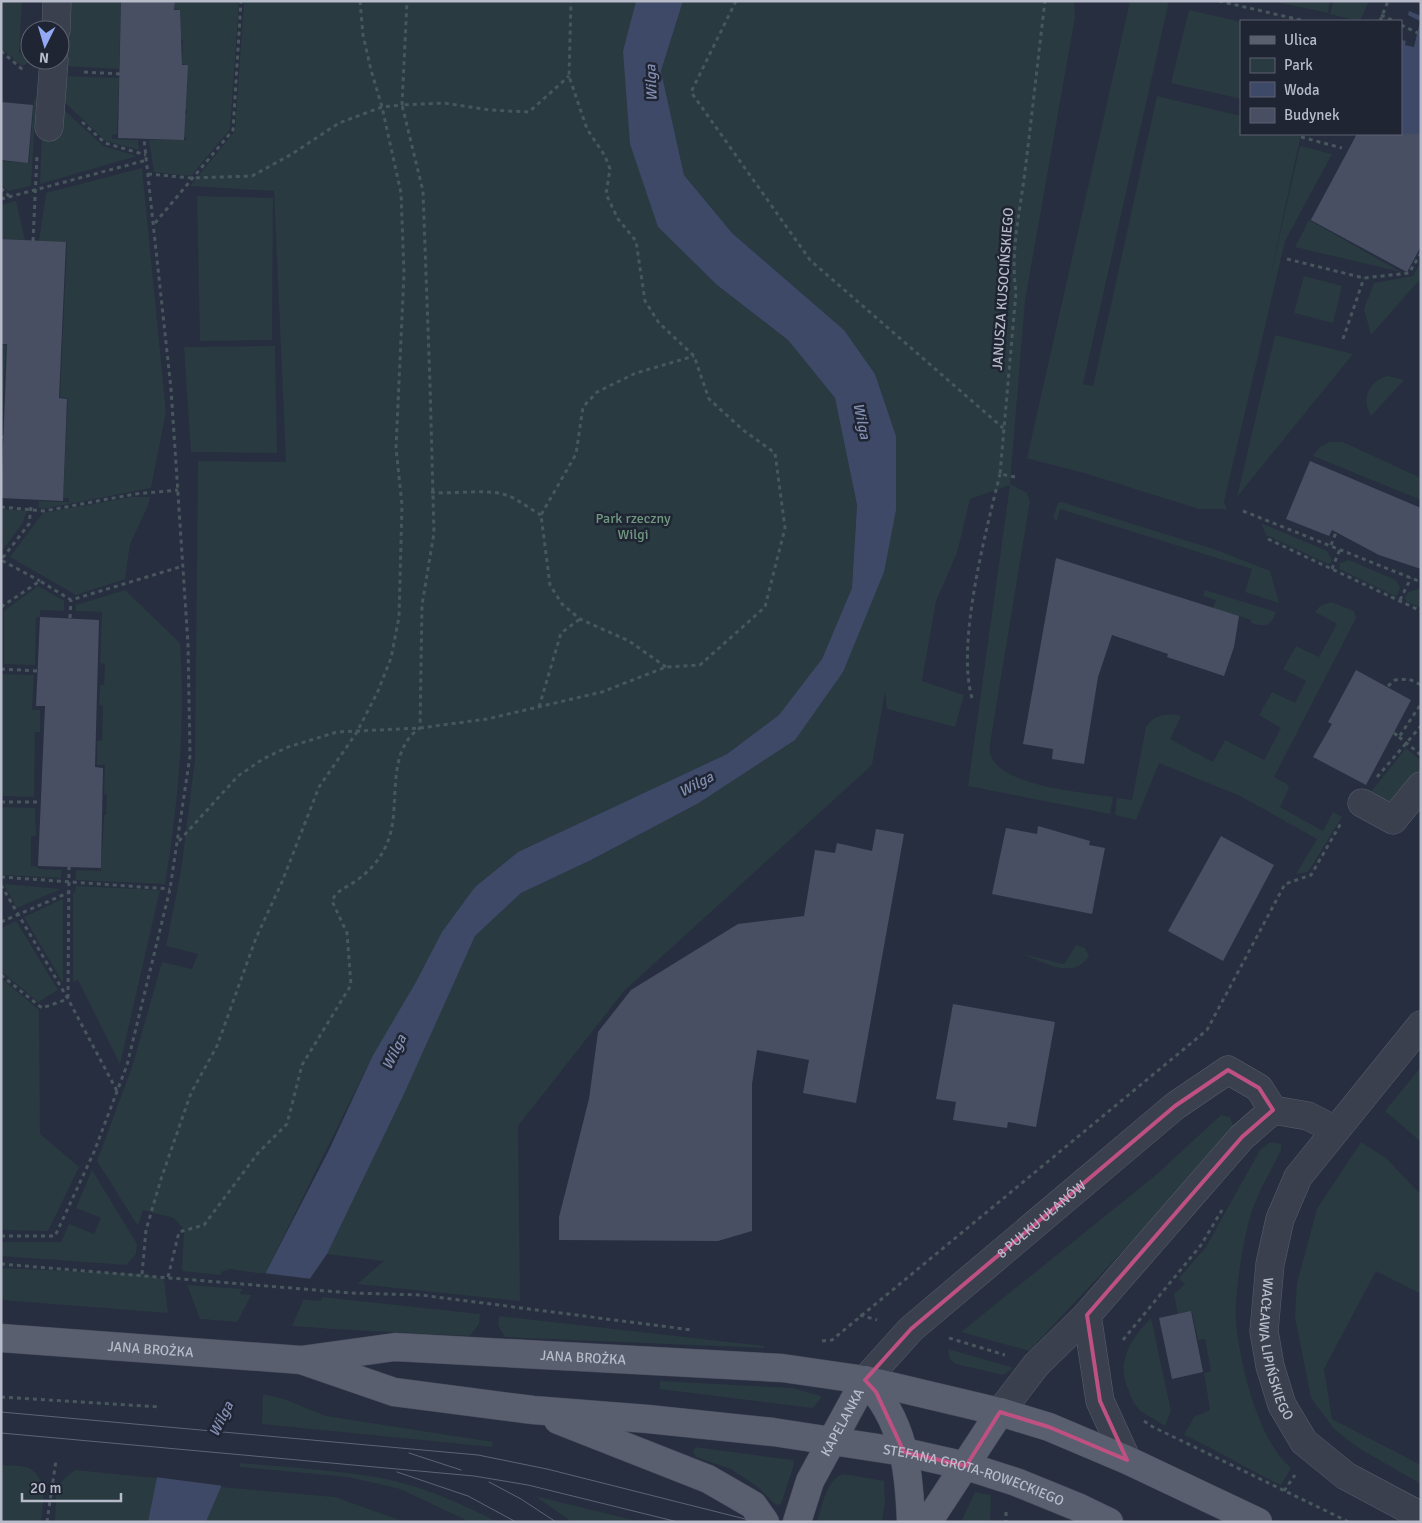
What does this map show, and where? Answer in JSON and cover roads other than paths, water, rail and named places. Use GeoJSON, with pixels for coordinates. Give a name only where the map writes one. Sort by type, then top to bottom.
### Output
{"type":"FeatureCollection","features":[{"type":"Feature","properties":{"kind":"main road","name":"JANA BROŻKA"},"geometry":{"type":"LineString","coordinates":[[1,1338],[190,1350],[300,1360],[395,1347],[782,1368],[865,1380],[1000,1412]]}},
{"type":"Feature","properties":{"kind":"main road","name":"JANA BROŻKA"},"geometry":{"type":"LineString","coordinates":[[300,1360],[394,1392],[533,1410],[648,1419],[834,1440]]}},
{"type":"Feature","properties":{"kind":"main road","name":"KAPELANKA"},"geometry":{"type":"LineString","coordinates":[[797,1522],[810,1481],[865,1380],[876,1392],[904,1452],[909,1474],[911,1522]]}},
{"type":"Feature","properties":{"kind":"main road"},"geometry":{"type":"LineString","coordinates":[[533,1410],[708,1479],[753,1506],[765,1522]]}},
{"type":"Feature","properties":{"kind":"main road"},"geometry":{"type":"LineString","coordinates":[[928,1522],[1000,1412],[1048,1427],[1127,1460],[1258,1522]]}},
{"type":"Feature","properties":{"kind":"main road","name":"STEFANA GROTA-ROWECKIEGO"},"geometry":{"type":"LineString","coordinates":[[834,1440],[904,1452],[966,1466],[1071,1504],[1109,1522]]}},
{"type":"Feature","properties":{"kind":"street"},"geometry":{"type":"LineString","coordinates":[[56,20],[57,1]]}},
{"type":"Feature","properties":{"kind":"street"},"geometry":{"type":"LineString","coordinates":[[49,127],[53,70]]}},
{"type":"Feature","properties":{"kind":"street"},"geometry":{"type":"LineString","coordinates":[[1362,802],[1393,820],[1421,786]]}},
{"type":"Feature","properties":{"kind":"street","name":"WACŁAWA LIPIŃSKIEGO"},"geometry":{"type":"LineString","coordinates":[[1421,1025],[1298,1177],[1280,1219],[1270,1264],[1264,1331],[1270,1366],[1282,1405],[1304,1442],[1346,1476],[1421,1516]]}},
{"type":"Feature","properties":{"kind":"street","name":"8 PUŁKU UŁANÓW"},"geometry":{"type":"LineString","coordinates":[[865,1380],[911,1329],[1176,1106],[1228,1070],[1259,1088],[1273,1110]]}},
{"type":"Feature","properties":{"kind":"street"},"geometry":{"type":"LineString","coordinates":[[1000,1412],[1036,1365],[1087,1315],[1242,1138],[1273,1110],[1308,1116],[1335,1130]]}},
{"type":"Feature","properties":{"kind":"street"},"geometry":{"type":"LineString","coordinates":[[1087,1315],[1100,1401],[1127,1460]]}},
{"type":"Feature","properties":{"kind":"water","name":"Wilga"},"geometry":{"type":"Polygon","coordinates":[[[636,1],[683,1],[661,71],[684,175],[732,233],[844,330],[875,374],[896,436],[896,510],[884,572],[843,672],[795,740],[697,804],[591,860],[521,893],[475,936],[403,1096],[327,1254],[309,1280],[206,1522],[148,1522],[157,1477],[329,1150],[372,1057],[416,982],[442,932],[475,887],[518,852],[727,754],[779,715],[822,659],[852,588],[857,505],[835,398],[788,340],[717,285],[658,227],[630,144],[623,51],[636,1]]]}},
{"type":"Feature","properties":{"kind":"water"},"geometry":{"type":"Polygon","coordinates":[[[1409,11],[1421,16],[1421,246],[1407,272],[1311,220],[1356,135],[1402,135],[1402,40],[1406,41],[1405,45],[1414,47],[1420,21],[1408,15],[1409,11]]]}},
{"type":"Feature","properties":{"kind":"tram line"},"geometry":{"type":"LineString","coordinates":[[1,1412],[478,1455],[547,1469],[757,1522]]}},
{"type":"Feature","properties":{"kind":"tram line"},"geometry":{"type":"LineString","coordinates":[[1,1433],[474,1476],[528,1485],[678,1522]]}},
{"type":"Feature","properties":{"kind":"tram line"},"geometry":{"type":"LineString","coordinates":[[409,1453],[461,1470]]}},
{"type":"Feature","properties":{"kind":"tram line"},"geometry":{"type":"LineString","coordinates":[[397,1472],[468,1496],[516,1522]]}},
{"type":"Feature","properties":{"kind":"tram line"},"geometry":{"type":"LineString","coordinates":[[489,1482],[521,1499],[556,1522]]}},
{"type":"Feature","properties":{"kind":"park label","name":"Park rzeczny Wilgi"},"geometry":{"type":"Point","coordinates":[633,526]}}]}
